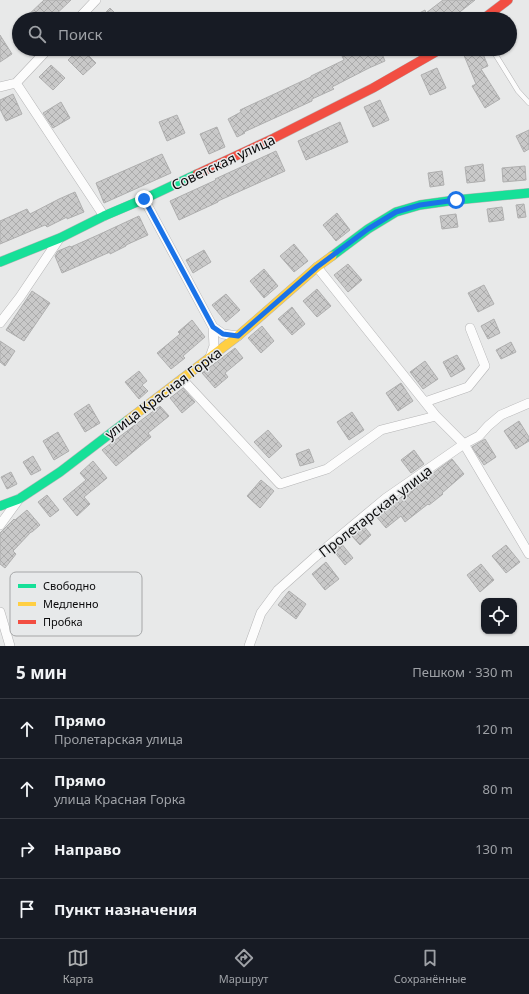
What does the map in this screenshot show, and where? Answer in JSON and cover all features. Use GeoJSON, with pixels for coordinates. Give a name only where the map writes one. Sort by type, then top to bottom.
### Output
{"type":"FeatureCollection","features":[{"type":"Feature","properties":{"kind":"street"},"geometry":{"type":"LineString","coordinates":[[85,12],[96,0]]}},
{"type":"Feature","properties":{"kind":"street"},"geometry":{"type":"LineString","coordinates":[[492,12],[508,0]]}},
{"type":"Feature","properties":{"kind":"street"},"geometry":{"type":"LineString","coordinates":[[0,87],[16,83],[41,56]]}},
{"type":"Feature","properties":{"kind":"street","name":"Советская улица"},"geometry":{"type":"LineString","coordinates":[[0,262],[60,238],[104,216],[144,199],[274,138],[374,88],[428,56]]}},
{"type":"Feature","properties":{"kind":"street"},"geometry":{"type":"LineString","coordinates":[[16,83],[104,216]]}},
{"type":"Feature","properties":{"kind":"street"},"geometry":{"type":"LineString","coordinates":[[529,193],[420,205],[396,212],[368,229],[317,267],[436,416],[464,444],[529,554]]}},
{"type":"Feature","properties":{"kind":"street"},"geometry":{"type":"LineString","coordinates":[[144,199],[213,327],[214,346],[210,357]]}},
{"type":"Feature","properties":{"kind":"street"},"geometry":{"type":"LineString","coordinates":[[0,323],[20,297],[60,238]]}},
{"type":"Feature","properties":{"kind":"street","name":"улица Красная Горка"},"geometry":{"type":"LineString","coordinates":[[0,506],[19,500],[60,472],[238,336],[317,267]]}},
{"type":"Feature","properties":{"kind":"street"},"geometry":{"type":"LineString","coordinates":[[213,327],[223,334],[238,336]]}},
{"type":"Feature","properties":{"kind":"street"},"geometry":{"type":"LineString","coordinates":[[425,402],[468,387],[485,366],[470,328]]}},
{"type":"Feature","properties":{"kind":"street"},"geometry":{"type":"LineString","coordinates":[[182,379],[280,484],[327,469],[381,430],[436,416]]}},
{"type":"Feature","properties":{"kind":"street","name":"Пролетарская улица"},"geometry":{"type":"LineString","coordinates":[[249,646],[261,613],[278,590],[315,557],[386,498],[464,444],[479,436],[501,415],[529,403]]}},
{"type":"Feature","properties":{"kind":"street"},"geometry":{"type":"LineString","coordinates":[[0,525],[19,500]]}},
{"type":"Feature","properties":{"kind":"street"},"geometry":{"type":"LineString","coordinates":[[0,612],[10,646]]}},
{"type":"Feature","properties":{"kind":"lane"},"geometry":{"type":"LineString","coordinates":[[496,56],[518,91],[529,103]]}},
{"type":"Feature","properties":{"kind":"building"},"geometry":{"type":"Polygon","coordinates":[[[44,0],[71,0],[58,12],[31,12],[44,0]]]}},
{"type":"Feature","properties":{"kind":"building"},"geometry":{"type":"Polygon","coordinates":[[[443,0],[475,0],[460,12],[427,12],[443,0]]]}},
{"type":"Feature","properties":{"kind":"building"},"geometry":{"type":"Polygon","coordinates":[[[110,8],[114,12],[106,12],[110,8]]]}},
{"type":"Feature","properties":{"kind":"building"},"geometry":{"type":"Polygon","coordinates":[[[0,35],[12,54],[0,62],[0,35]]]}},
{"type":"Feature","properties":{"kind":"building"},"geometry":{"type":"Polygon","coordinates":[[[72,56],[89,56],[96,63],[83,75],[68,60],[72,56]]]}},
{"type":"Feature","properties":{"kind":"building"},"geometry":{"type":"Polygon","coordinates":[[[342,56],[383,56],[385,61],[332,87],[334,89],[312,99],[312,101],[244,132],[245,133],[237,137],[228,119],[241,112],[240,110],[344,60],[342,56]]]}},
{"type":"Feature","properties":{"kind":"building"},"geometry":{"type":"Polygon","coordinates":[[[464,56],[484,56],[488,66],[481,69],[500,99],[485,108],[472,86],[476,84],[464,56]]]}},
{"type":"Feature","properties":{"kind":"building"},"geometry":{"type":"Polygon","coordinates":[[[51,65],[65,78],[53,90],[39,77],[51,65]]]}},
{"type":"Feature","properties":{"kind":"building"},"geometry":{"type":"Polygon","coordinates":[[[437,68],[446,88],[430,95],[421,75],[437,68]]]}},
{"type":"Feature","properties":{"kind":"building"},"geometry":{"type":"Polygon","coordinates":[[[13,94],[22,114],[6,121],[0,109],[0,100],[13,94]]]}},
{"type":"Feature","properties":{"kind":"building"},"geometry":{"type":"Polygon","coordinates":[[[380,100],[389,120],[373,127],[364,107],[380,100]]]}},
{"type":"Feature","properties":{"kind":"building"},"geometry":{"type":"Polygon","coordinates":[[[61,102],[70,118],[53,128],[43,113],[61,102]]]}},
{"type":"Feature","properties":{"kind":"building"},"geometry":{"type":"Polygon","coordinates":[[[177,115],[185,133],[167,141],[159,122],[177,115]]]}},
{"type":"Feature","properties":{"kind":"building"},"geometry":{"type":"Polygon","coordinates":[[[340,122],[348,142],[306,160],[298,141],[340,122]]]}},
{"type":"Feature","properties":{"kind":"building"},"geometry":{"type":"Polygon","coordinates":[[[217,127],[225,147],[209,154],[200,134],[217,127]]]}},
{"type":"Feature","properties":{"kind":"building"},"geometry":{"type":"Polygon","coordinates":[[[529,130],[529,149],[524,152],[516,136],[529,130]]]}},
{"type":"Feature","properties":{"kind":"building"},"geometry":{"type":"Polygon","coordinates":[[[276,151],[285,171],[179,220],[170,201],[276,151]]]}},
{"type":"Feature","properties":{"kind":"building"},"geometry":{"type":"Polygon","coordinates":[[[162,154],[171,173],[104,203],[96,183],[162,154]]]}},
{"type":"Feature","properties":{"kind":"building"},"geometry":{"type":"Polygon","coordinates":[[[483,164],[485,181],[467,183],[465,167],[483,164]]]}},
{"type":"Feature","properties":{"kind":"building"},"geometry":{"type":"Polygon","coordinates":[[[525,166],[526,180],[503,182],[502,168],[525,166]]]}},
{"type":"Feature","properties":{"kind":"building"},"geometry":{"type":"Polygon","coordinates":[[[442,171],[444,185],[430,187],[428,173],[442,171]]]}},
{"type":"Feature","properties":{"kind":"building"},"geometry":{"type":"Polygon","coordinates":[[[75,192],[84,212],[67,219],[67,217],[47,227],[45,225],[0,244],[0,221],[27,209],[30,214],[75,192]]]}},
{"type":"Feature","properties":{"kind":"building"},"geometry":{"type":"Polygon","coordinates":[[[524,204],[526,217],[518,218],[516,205],[524,204]]]}},
{"type":"Feature","properties":{"kind":"building"},"geometry":{"type":"Polygon","coordinates":[[[502,207],[504,220],[489,222],[487,209],[502,207]]]}},
{"type":"Feature","properties":{"kind":"building"},"geometry":{"type":"Polygon","coordinates":[[[337,213],[350,230],[336,241],[323,225],[337,213]]]}},
{"type":"Feature","properties":{"kind":"building"},"geometry":{"type":"Polygon","coordinates":[[[456,214],[458,227],[442,229],[440,216],[456,214]]]}},
{"type":"Feature","properties":{"kind":"building"},"geometry":{"type":"Polygon","coordinates":[[[139,216],[148,235],[110,254],[110,252],[62,273],[55,256],[58,251],[70,246],[71,247],[139,216]]]}},
{"type":"Feature","properties":{"kind":"building"},"geometry":{"type":"Polygon","coordinates":[[[294,244],[308,261],[294,272],[280,256],[294,244]]]}},
{"type":"Feature","properties":{"kind":"building"},"geometry":{"type":"Polygon","coordinates":[[[204,250],[211,262],[193,273],[186,260],[204,250]]]}},
{"type":"Feature","properties":{"kind":"building"},"geometry":{"type":"Polygon","coordinates":[[[348,264],[362,280],[348,292],[334,275],[348,264]]]}},
{"type":"Feature","properties":{"kind":"building"},"geometry":{"type":"Polygon","coordinates":[[[264,269],[278,286],[264,298],[250,281],[264,269]]]}},
{"type":"Feature","properties":{"kind":"building"},"geometry":{"type":"Polygon","coordinates":[[[484,285],[494,304],[478,312],[468,293],[484,285]]]}},
{"type":"Feature","properties":{"kind":"building"},"geometry":{"type":"Polygon","coordinates":[[[317,289],[331,306],[317,317],[303,301],[317,289]]]}},
{"type":"Feature","properties":{"kind":"building"},"geometry":{"type":"Polygon","coordinates":[[[32,291],[50,303],[24,341],[6,330],[32,291]]]}},
{"type":"Feature","properties":{"kind":"building"},"geometry":{"type":"Polygon","coordinates":[[[226,294],[240,310],[226,322],[212,305],[226,294]]]}},
{"type":"Feature","properties":{"kind":"building"},"geometry":{"type":"Polygon","coordinates":[[[292,307],[305,324],[292,335],[278,319],[292,307]]]}},
{"type":"Feature","properties":{"kind":"building"},"geometry":{"type":"Polygon","coordinates":[[[494,319],[500,333],[488,339],[481,326],[494,319]]]}},
{"type":"Feature","properties":{"kind":"building"},"geometry":{"type":"Polygon","coordinates":[[[192,320],[205,337],[183,356],[185,358],[171,369],[157,353],[180,334],[178,332],[192,320]]]}},
{"type":"Feature","properties":{"kind":"building"},"geometry":{"type":"Polygon","coordinates":[[[262,326],[274,341],[261,353],[248,338],[262,326]]]}},
{"type":"Feature","properties":{"kind":"building"},"geometry":{"type":"Polygon","coordinates":[[[0,341],[15,351],[5,366],[0,362],[0,341]]]}},
{"type":"Feature","properties":{"kind":"building"},"geometry":{"type":"Polygon","coordinates":[[[511,342],[516,352],[501,359],[496,350],[511,342]]]}},
{"type":"Feature","properties":{"kind":"building"},"geometry":{"type":"Polygon","coordinates":[[[235,348],[243,358],[225,373],[228,377],[215,388],[202,373],[235,348]]]}},
{"type":"Feature","properties":{"kind":"building"},"geometry":{"type":"Polygon","coordinates":[[[457,355],[465,369],[451,377],[443,362],[457,355]]]}},
{"type":"Feature","properties":{"kind":"building"},"geometry":{"type":"Polygon","coordinates":[[[425,361],[438,379],[423,389],[410,372],[425,361]]]}},
{"type":"Feature","properties":{"kind":"building"},"geometry":{"type":"Polygon","coordinates":[[[139,371],[147,381],[142,385],[148,391],[139,399],[125,382],[139,371]]]}},
{"type":"Feature","properties":{"kind":"building"},"geometry":{"type":"Polygon","coordinates":[[[401,383],[413,401],[398,411],[386,393],[401,383]]]}},
{"type":"Feature","properties":{"kind":"building"},"geometry":{"type":"Polygon","coordinates":[[[183,388],[195,402],[182,413],[170,398],[183,388]]]}},
{"type":"Feature","properties":{"kind":"building"},"geometry":{"type":"Polygon","coordinates":[[[89,404],[100,423],[85,432],[74,414],[89,404]]]}},
{"type":"Feature","properties":{"kind":"building"},"geometry":{"type":"Polygon","coordinates":[[[160,406],[169,416],[148,433],[151,437],[116,466],[102,450],[160,406]]]}},
{"type":"Feature","properties":{"kind":"building"},"geometry":{"type":"Polygon","coordinates":[[[352,412],[364,430],[349,440],[337,422],[352,412]]]}},
{"type":"Feature","properties":{"kind":"building"},"geometry":{"type":"Polygon","coordinates":[[[519,421],[529,437],[529,441],[516,449],[504,431],[519,421]]]}},
{"type":"Feature","properties":{"kind":"building"},"geometry":{"type":"Polygon","coordinates":[[[268,430],[282,446],[269,458],[254,442],[268,430]]]}},
{"type":"Feature","properties":{"kind":"building"},"geometry":{"type":"Polygon","coordinates":[[[58,432],[69,451],[54,460],[43,441],[58,432]]]}},
{"type":"Feature","properties":{"kind":"building"},"geometry":{"type":"Polygon","coordinates":[[[485,439],[496,457],[484,465],[472,447],[485,439]]]}},
{"type":"Feature","properties":{"kind":"building"},"geometry":{"type":"Polygon","coordinates":[[[309,449],[314,462],[300,466],[296,454],[309,449]]]}},
{"type":"Feature","properties":{"kind":"building"},"geometry":{"type":"Polygon","coordinates":[[[414,450],[424,464],[411,473],[401,460],[414,450]]]}},
{"type":"Feature","properties":{"kind":"building"},"geometry":{"type":"Polygon","coordinates":[[[33,456],[41,470],[31,475],[23,462],[33,456]]]}},
{"type":"Feature","properties":{"kind":"building"},"geometry":{"type":"Polygon","coordinates":[[[452,459],[464,474],[442,493],[443,494],[405,522],[401,516],[386,528],[375,515],[382,510],[384,511],[405,494],[407,495],[452,459]]]}},
{"type":"Feature","properties":{"kind":"building"},"geometry":{"type":"Polygon","coordinates":[[[93,461],[107,478],[84,497],[90,504],[77,516],[63,499],[86,480],[80,473],[93,461]]]}},
{"type":"Feature","properties":{"kind":"building"},"geometry":{"type":"Polygon","coordinates":[[[11,472],[17,484],[7,489],[1,477],[11,472]]]}},
{"type":"Feature","properties":{"kind":"building"},"geometry":{"type":"Polygon","coordinates":[[[261,480],[274,491],[260,508],[247,496],[261,480]]]}},
{"type":"Feature","properties":{"kind":"building"},"geometry":{"type":"Polygon","coordinates":[[[47,495],[59,510],[50,517],[38,502],[47,495]]]}},
{"type":"Feature","properties":{"kind":"building"},"geometry":{"type":"Polygon","coordinates":[[[27,510],[40,525],[31,532],[13,551],[16,554],[5,568],[0,564],[0,533],[14,519],[15,520],[27,510]]]}},
{"type":"Feature","properties":{"kind":"building"},"geometry":{"type":"Polygon","coordinates":[[[363,525],[371,535],[360,545],[351,535],[363,525]]]}},
{"type":"Feature","properties":{"kind":"building"},"geometry":{"type":"Polygon","coordinates":[[[341,543],[353,558],[345,565],[333,550],[341,543]]]}},
{"type":"Feature","properties":{"kind":"building"},"geometry":{"type":"Polygon","coordinates":[[[506,545],[520,562],[506,573],[492,556],[506,545]]]}},
{"type":"Feature","properties":{"kind":"building"},"geometry":{"type":"Polygon","coordinates":[[[326,562],[339,579],[325,590],[312,574],[326,562]]]}},
{"type":"Feature","properties":{"kind":"building"},"geometry":{"type":"Polygon","coordinates":[[[481,564],[494,580],[480,592],[467,575],[481,564]]]}},
{"type":"Feature","properties":{"kind":"building"},"geometry":{"type":"Polygon","coordinates":[[[289,591],[306,604],[296,619],[278,605],[289,591]]]}},
{"type":"Feature","properties":{"kind":"traffic: fast"},"geometry":{"type":"LineString","coordinates":[[0,262],[60,238],[104,216],[197,174]]}},
{"type":"Feature","properties":{"kind":"traffic: fast"},"geometry":{"type":"LineString","coordinates":[[332,256],[368,229],[396,212],[420,205],[529,193]]}},
{"type":"Feature","properties":{"kind":"traffic: fast"},"geometry":{"type":"LineString","coordinates":[[0,506],[19,499],[60,472],[128,420]]}},
{"type":"Feature","properties":{"kind":"traffic: slow"},"geometry":{"type":"LineString","coordinates":[[128,420],[238,336],[317,267],[332,256]]}},
{"type":"Feature","properties":{"kind":"traffic: jam"},"geometry":{"type":"LineString","coordinates":[[492,12],[508,0]]}},
{"type":"Feature","properties":{"kind":"traffic: jam"},"geometry":{"type":"LineString","coordinates":[[197,174],[274,138],[373,88],[429,56]]}},
{"type":"Feature","properties":{"kind":"route"},"geometry":{"type":"LineString","coordinates":[[144,199],[213,327],[223,334],[238,336],[317,267],[368,229],[396,212],[420,205],[456,200]]}}]}
